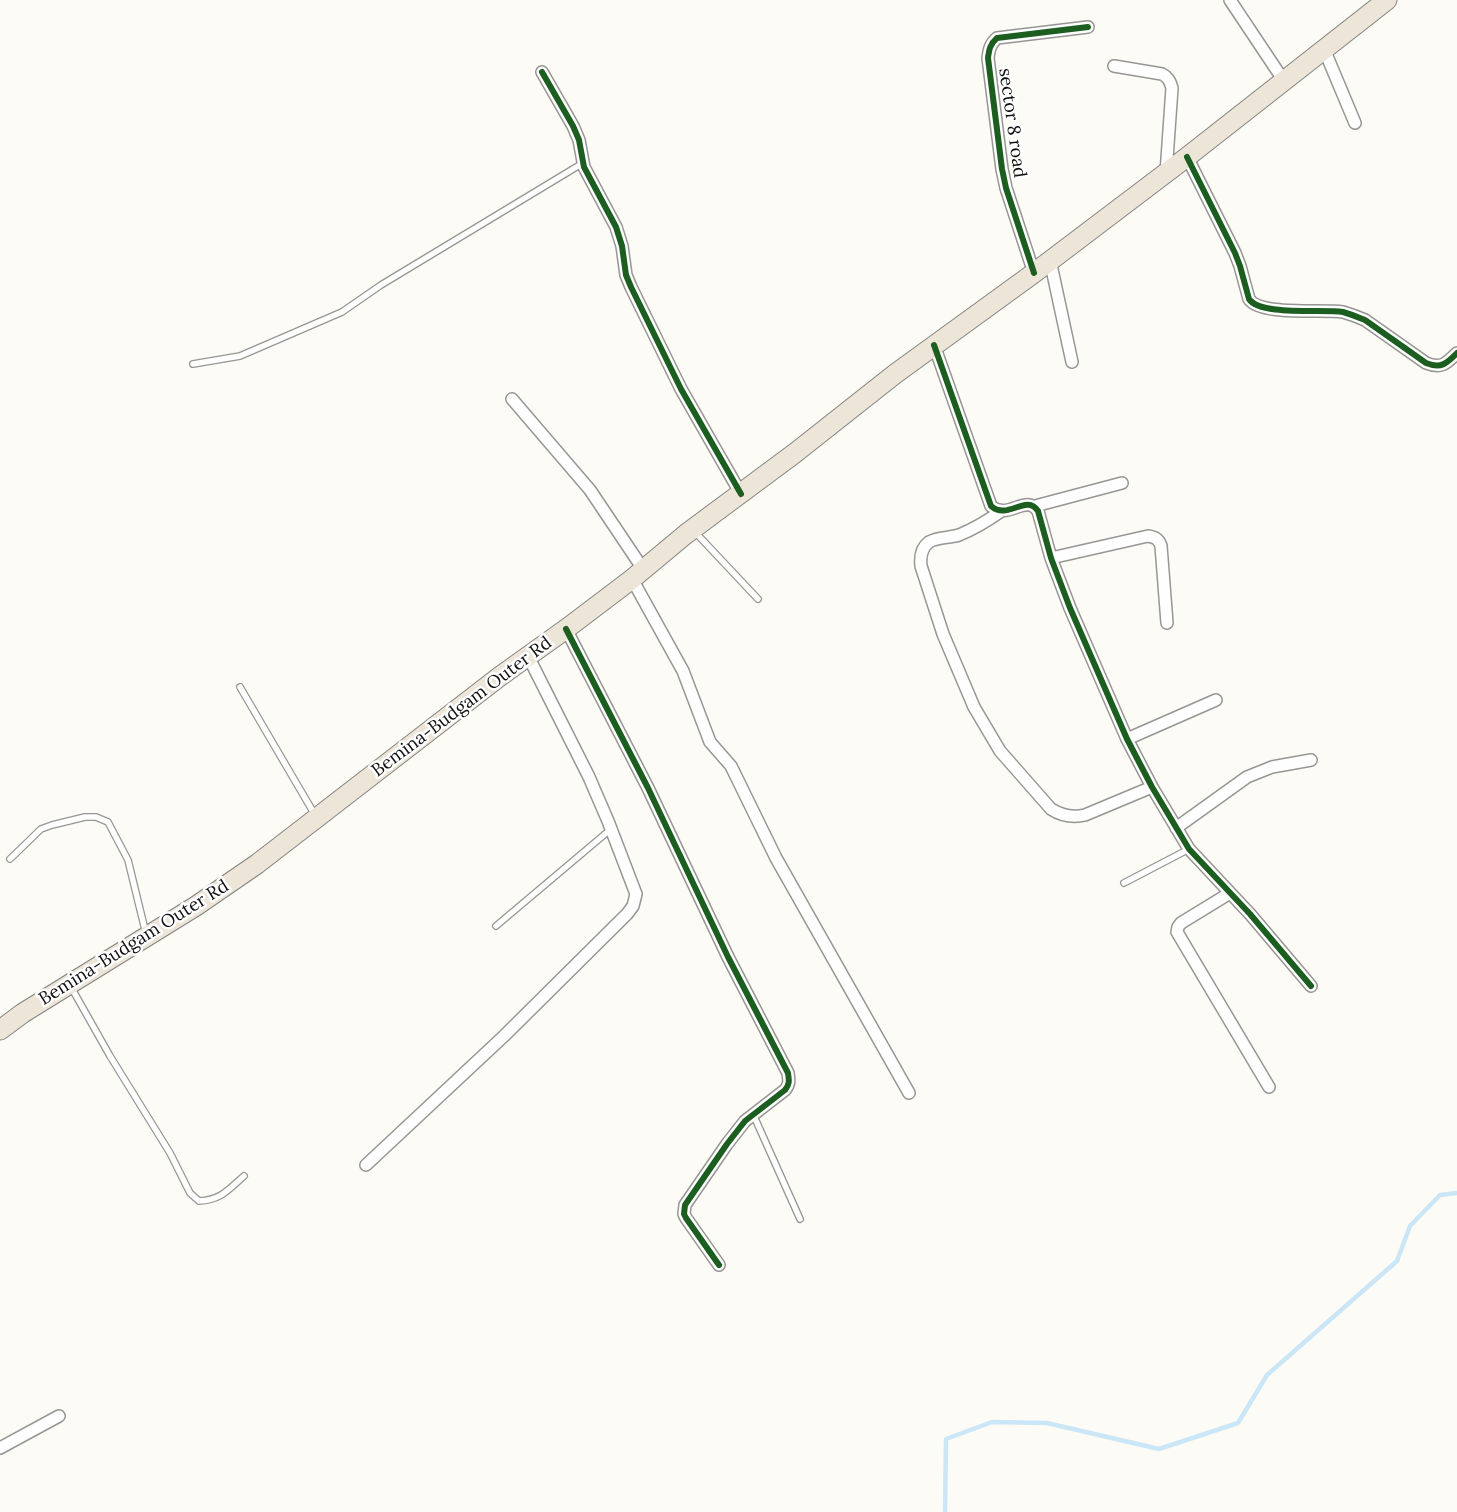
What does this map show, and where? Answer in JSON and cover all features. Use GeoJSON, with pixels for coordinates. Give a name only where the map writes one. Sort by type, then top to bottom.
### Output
{"type":"FeatureCollection","features":[{"type":"Feature","properties":{"kind":"highway","name":"Bemina-Budgam Outer Rd"},"geometry":{"type":"LineString","coordinates":[[0,1030],[23,1013],[196,906],[250,869],[566,629],[692,529],[741,494],[934,345],[1034,273],[1187,157],[1387,0]]}},
{"type":"Feature","properties":{"kind":"street"},"geometry":{"type":"LineString","coordinates":[[1230,0],[1284,81]]}},
{"type":"Feature","properties":{"kind":"street","name":"sector 8 road"},"geometry":{"type":"LineString","coordinates":[[1034,273],[1004,178],[988,58],[990,48],[997,38],[1088,27]]}},
{"type":"Feature","properties":{"kind":"street"},"geometry":{"type":"LineString","coordinates":[[1324,49],[1355,122]]}},
{"type":"Feature","properties":{"kind":"street"},"geometry":{"type":"LineString","coordinates":[[1114,66],[1162,74],[1170,82],[1172,88],[1166,172]]}},
{"type":"Feature","properties":{"kind":"street"},"geometry":{"type":"LineString","coordinates":[[542,72],[576,132],[583,163],[616,227],[622,246],[626,275],[631,287],[681,389],[741,494]]}},
{"type":"Feature","properties":{"kind":"street"},"geometry":{"type":"LineString","coordinates":[[1187,157],[1235,253],[1252,304],[1271,309],[1332,311],[1355,316],[1365,320],[1426,363],[1434,366],[1442,366],[1457,353]]}},
{"type":"Feature","properties":{"kind":"street"},"geometry":{"type":"LineString","coordinates":[[1050,260],[1072,362]]}},
{"type":"Feature","properties":{"kind":"street"},"geometry":{"type":"LineString","coordinates":[[934,345],[991,506],[1000,512]]}},
{"type":"Feature","properties":{"kind":"street"},"geometry":{"type":"LineString","coordinates":[[512,399],[590,490],[637,574],[682,671],[710,742],[731,766],[776,858],[909,1093]]}},
{"type":"Feature","properties":{"kind":"street"},"geometry":{"type":"LineString","coordinates":[[1122,483],[1035,506],[1028,504],[1000,512],[971,530],[930,541],[925,546],[920,559],[943,634],[974,707],[1000,751],[1051,809],[1058,814],[1075,818],[1085,816],[1152,787]]}},
{"type":"Feature","properties":{"kind":"street"},"geometry":{"type":"LineString","coordinates":[[1035,506],[1038,510],[1052,558],[1070,608],[1127,739],[1152,787],[1189,849],[1250,914],[1311,986]]}},
{"type":"Feature","properties":{"kind":"street"},"geometry":{"type":"LineString","coordinates":[[1052,558],[1148,536],[1154,537],[1161,546],[1167,623]]}},
{"type":"Feature","properties":{"kind":"street"},"geometry":{"type":"LineString","coordinates":[[566,629],[648,788],[728,957],[788,1073],[789,1085],[745,1121],[685,1206],[684,1214],[686,1218],[719,1265]]}},
{"type":"Feature","properties":{"kind":"street"},"geometry":{"type":"LineString","coordinates":[[366,1165],[504,1036],[630,910],[635,900],[636,894],[611,828],[528,656]]}},
{"type":"Feature","properties":{"kind":"street"},"geometry":{"type":"LineString","coordinates":[[1127,739],[1216,700]]}},
{"type":"Feature","properties":{"kind":"street"},"geometry":{"type":"LineString","coordinates":[[1176,828],[1247,777],[1272,767],[1312,760]]}},
{"type":"Feature","properties":{"kind":"street"},"geometry":{"type":"LineString","coordinates":[[1230,893],[1181,923],[1177,932],[1269,1087]]}},
{"type":"Feature","properties":{"kind":"street"},"geometry":{"type":"LineString","coordinates":[[0,1448],[59,1416]]}},
{"type":"Feature","properties":{"kind":"lane"},"geometry":{"type":"LineString","coordinates":[[193,364],[240,356],[342,312],[381,285],[583,163]]}},
{"type":"Feature","properties":{"kind":"lane"},"geometry":{"type":"LineString","coordinates":[[692,529],[758,599]]}},
{"type":"Feature","properties":{"kind":"lane"},"geometry":{"type":"LineString","coordinates":[[240,687],[317,818]]}},
{"type":"Feature","properties":{"kind":"lane"},"geometry":{"type":"LineString","coordinates":[[10,859],[42,829],[52,825],[85,817],[96,817],[108,822],[128,860],[146,937]]}},
{"type":"Feature","properties":{"kind":"lane"},"geometry":{"type":"LineString","coordinates":[[496,926],[611,828]]}},
{"type":"Feature","properties":{"kind":"lane"},"geometry":{"type":"LineString","coordinates":[[1124,883],[1189,849]]}},
{"type":"Feature","properties":{"kind":"lane"},"geometry":{"type":"LineString","coordinates":[[70,985],[110,1056],[170,1153],[190,1193],[199,1201],[211,1200],[221,1196],[244,1176]]}},
{"type":"Feature","properties":{"kind":"lane"},"geometry":{"type":"LineString","coordinates":[[753,1114],[800,1219]]}},
{"type":"Feature","properties":{"kind":"waterway"},"geometry":{"type":"LineString","coordinates":[[945,1512],[946,1439],[992,1422],[1047,1423],[1159,1449],[1238,1423],[1267,1375],[1397,1261],[1410,1226],[1440,1195],[1457,1193]]}},
{"type":"Feature","properties":{"kind":"cycle path"},"geometry":{"type":"LineString","coordinates":[[1034,273],[1006,188],[1002,169],[988,58],[989,52],[991,45],[997,38],[1088,27]]}},
{"type":"Feature","properties":{"kind":"cycle path"},"geometry":{"type":"LineString","coordinates":[[542,72],[573,126],[579,140],[584,167],[616,227],[622,246],[626,275],[631,287],[681,389],[741,494]]}},
{"type":"Feature","properties":{"kind":"cycle path"},"geometry":{"type":"LineString","coordinates":[[1187,157],[1235,253],[1249,299],[1255,304],[1278,310],[1343,312],[1365,320],[1431,365],[1443,364],[1457,353]]}},
{"type":"Feature","properties":{"kind":"cycle path"},"geometry":{"type":"LineString","coordinates":[[934,345],[991,506],[997,510],[1004,511],[1028,505],[1033,506],[1038,511],[1051,558],[1070,608],[1127,739],[1152,787],[1189,849],[1250,914],[1311,986]]}},
{"type":"Feature","properties":{"kind":"cycle path"},"geometry":{"type":"LineString","coordinates":[[566,629],[648,788],[728,957],[788,1073],[789,1080],[785,1090],[745,1121],[685,1205],[684,1214],[686,1218],[719,1265]]}}]}
